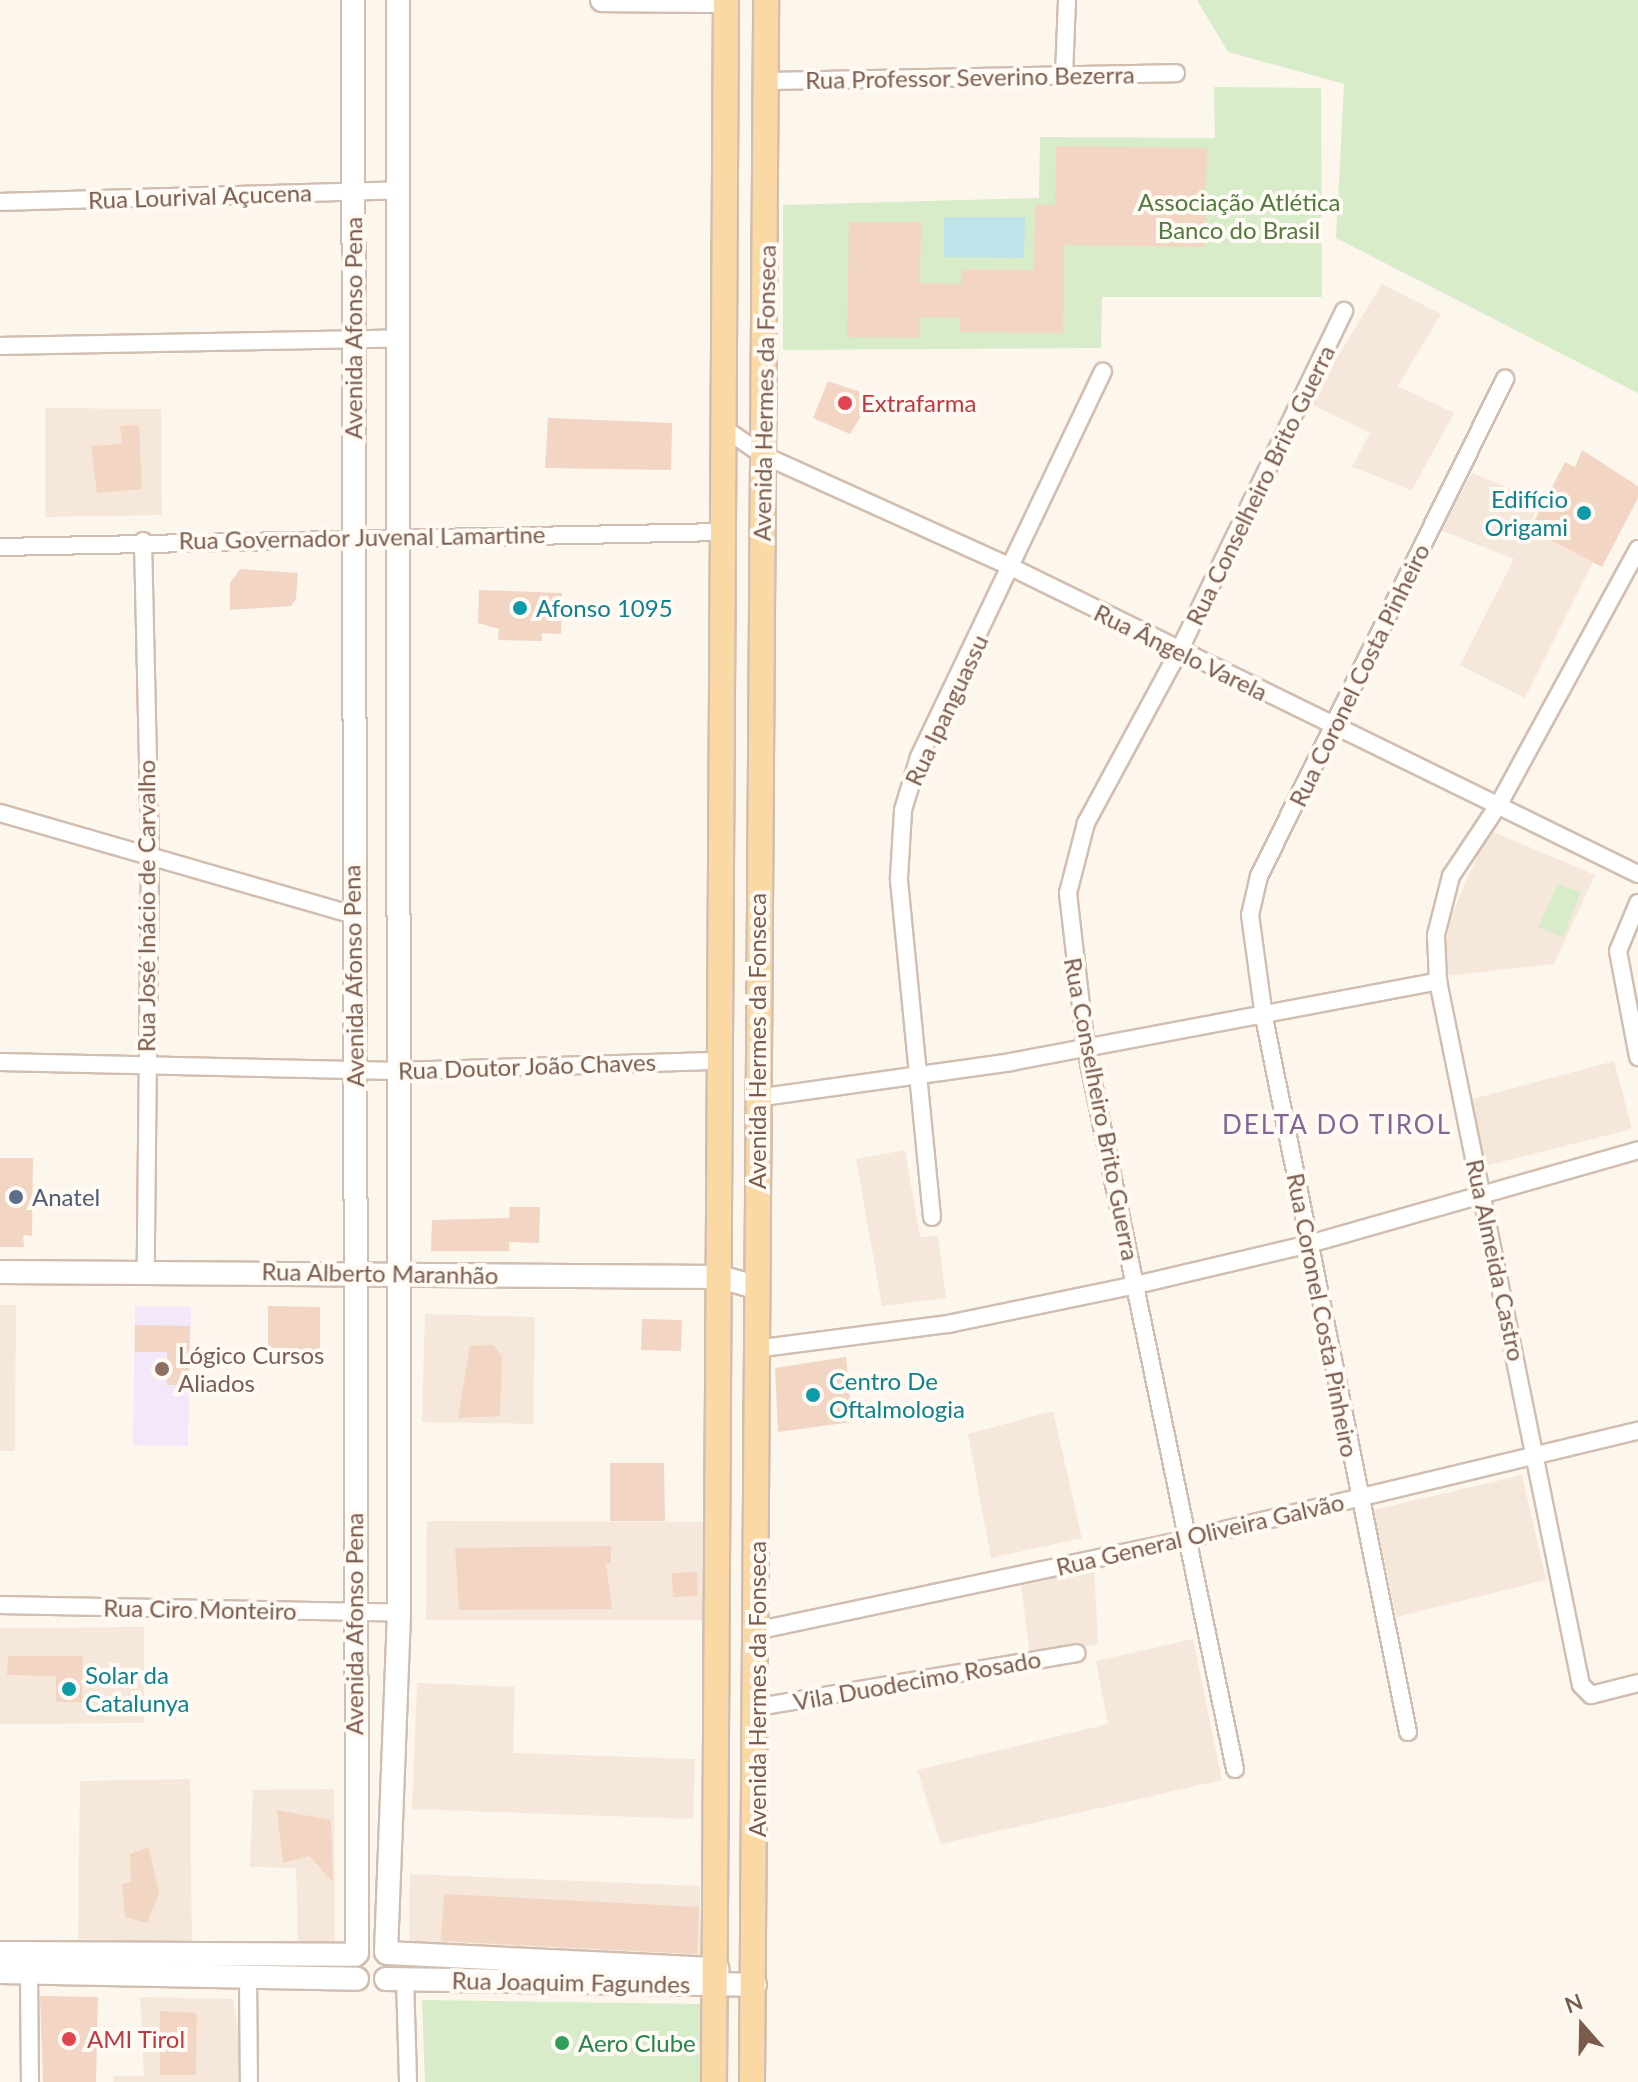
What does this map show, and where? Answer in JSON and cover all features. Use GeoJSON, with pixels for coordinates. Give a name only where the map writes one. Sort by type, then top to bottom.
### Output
{"type":"FeatureCollection","features":[{"type":"Feature","properties":{"kind":"main road","name":"Avenida Afonso Pena"},"geometry":{"type":"LineString","coordinates":[[353,0],[351,914],[357,1272],[352,1611],[357,1979]]}},
{"type":"Feature","properties":{"kind":"main road","name":"Avenida Afonso Pena"},"geometry":{"type":"LineString","coordinates":[[396,1979],[386,1952],[399,1613],[394,1271],[401,338],[398,0]]}},
{"type":"Feature","properties":{"kind":"main road"},"geometry":{"type":"LineString","coordinates":[[602,0],[726,1]]}},
{"type":"Feature","properties":{"kind":"main road","name":"Avenida Hermes da Fonseca"},"geometry":{"type":"LineString","coordinates":[[752,2073],[760,1630],[755,1349],[766,0]]}},
{"type":"Feature","properties":{"kind":"main road","name":"Avenida Hermes da Fonseca"},"geometry":{"type":"LineString","coordinates":[[714,2073],[718,1976],[719,1061],[726,1]]}},
{"type":"Feature","properties":{"kind":"main road","name":"Rua Alberto Maranhão"},"geometry":{"type":"LineString","coordinates":[[0,1272],[394,1271],[720,1277],[756,1287]]}},
{"type":"Feature","properties":{"kind":"main road","name":"Rua Joaquim Fagundes"},"geometry":{"type":"LineString","coordinates":[[356,1954],[375,1946],[386,1952],[718,1976],[755,1985]]}},
{"type":"Feature","properties":{"kind":"main road"},"geometry":{"type":"LineString","coordinates":[[0,1953],[356,1954]]}},
{"type":"Feature","properties":{"kind":"main road"},"geometry":{"type":"LineString","coordinates":[[0,1972],[357,1979]]}},
{"type":"Feature","properties":{"kind":"main road","name":"Rua Joaquim Fagundes"},"geometry":{"type":"LineString","coordinates":[[357,1979],[375,1985],[396,1979],[718,1976]]}},
{"type":"Feature","properties":{"kind":"main road"},"geometry":{"type":"LineString","coordinates":[[714,2073],[737,2058],[752,2073]]}},
{"type":"Feature","properties":{"kind":"street"},"geometry":{"type":"LineString","coordinates":[[1064,75],[1067,0]]}},
{"type":"Feature","properties":{"kind":"street","name":"Rua Professor Severino Bezerra"},"geometry":{"type":"LineString","coordinates":[[765,81],[1176,73]]}},
{"type":"Feature","properties":{"kind":"street","name":"Rua Lourival Açucena"},"geometry":{"type":"LineString","coordinates":[[0,202],[400,190]]}},
{"type":"Feature","properties":{"kind":"street","name":"Rua Conselheiro Brito Guerra"},"geometry":{"type":"LineString","coordinates":[[1235,1769],[1086,1049],[1069,930],[1074,860],[1086,823],[1179,651],[1344,311]]}},
{"type":"Feature","properties":{"kind":"street"},"geometry":{"type":"LineString","coordinates":[[0,346],[401,338]]}},
{"type":"Feature","properties":{"kind":"street","name":"Rua Ipanguassu"},"geometry":{"type":"LineString","coordinates":[[932,1217],[899,878],[903,810],[919,757],[1013,568],[1103,372]]}},
{"type":"Feature","properties":{"kind":"street","name":"Rua Coronel Costa Pinheiro"},"geometry":{"type":"LineString","coordinates":[[1408,1732],[1264,1017],[1253,896],[1505,379]]}},
{"type":"Feature","properties":{"kind":"street","name":"Rua Ângelo Varela"},"geometry":{"type":"LineString","coordinates":[[725,429],[763,455],[1013,568],[1638,874]]}},
{"type":"Feature","properties":{"kind":"street","name":"Rua Governador Juvenal Lamartine"},"geometry":{"type":"LineString","coordinates":[[0,547],[143,541],[723,532]]}},
{"type":"Feature","properties":{"kind":"street","name":"Rua José Inácio de Carvalho"},"geometry":{"type":"LineString","coordinates":[[143,541],[150,857],[145,1068],[146,1271]]}},
{"type":"Feature","properties":{"kind":"street","name":"Rua Almeida Castro"},"geometry":{"type":"LineString","coordinates":[[1638,549],[1499,804],[1451,876],[1439,906],[1438,981],[1581,1685],[1591,1695],[1638,1683]]}},
{"type":"Feature","properties":{"kind":"street"},"geometry":{"type":"LineString","coordinates":[[0,813],[351,914]]}},
{"type":"Feature","properties":{"kind":"street"},"geometry":{"type":"LineString","coordinates":[[1638,903],[1622,933],[1618,971],[1638,1057]]}},
{"type":"Feature","properties":{"kind":"street"},"geometry":{"type":"LineString","coordinates":[[756,1098],[918,1077],[1086,1049],[1438,981]]}},
{"type":"Feature","properties":{"kind":"street","name":"Rua Doutor João Chaves"},"geometry":{"type":"LineString","coordinates":[[0,1062],[145,1068],[396,1071],[719,1061]]}},
{"type":"Feature","properties":{"kind":"street"},"geometry":{"type":"LineString","coordinates":[[755,1349],[948,1324],[1136,1285],[1309,1244],[1482,1191],[1638,1150]]}},
{"type":"Feature","properties":{"kind":"street","name":"Rua General Oliveira Galvão"},"geometry":{"type":"LineString","coordinates":[[760,1630],[1187,1539],[1638,1431]]}},
{"type":"Feature","properties":{"kind":"street","name":"Rua Ciro Monteiro"},"geometry":{"type":"LineString","coordinates":[[0,1605],[399,1613]]}},
{"type":"Feature","properties":{"kind":"street","name":"Vila Duodecimo Rosado"},"geometry":{"type":"LineString","coordinates":[[758,1707],[1076,1653]]}},
{"type":"Feature","properties":{"kind":"street"},"geometry":{"type":"LineString","coordinates":[[29,1972],[30,2082]]}},
{"type":"Feature","properties":{"kind":"street"},"geometry":{"type":"LineString","coordinates":[[248,1975],[249,2082]]}},
{"type":"Feature","properties":{"kind":"street"},"geometry":{"type":"LineString","coordinates":[[396,1979],[408,2082]]}},
{"type":"Feature","properties":{"kind":"shaded area"},"geometry":{"type":"Polygon","coordinates":[[[1382,284],[1441,314],[1398,386],[1454,413],[1412,490],[1352,467],[1370,433],[1309,403],[1382,284]]]}},
{"type":"Feature","properties":{"kind":"shaded area"},"geometry":{"type":"Polygon","coordinates":[[[45,408],[161,409],[162,515],[45,517],[45,408]]]}},
{"type":"Feature","properties":{"kind":"shaded area"},"geometry":{"type":"Polygon","coordinates":[[[1472,473],[1538,500],[1530,529],[1593,562],[1525,698],[1460,665],[1514,559],[1440,530],[1472,473]]]}},
{"type":"Feature","properties":{"kind":"shaded area"},"geometry":{"type":"Polygon","coordinates":[[[1489,830],[1595,875],[1554,964],[1446,976],[1448,922],[1489,830]]]}},
{"type":"Feature","properties":{"kind":"shaded area"},"geometry":{"type":"Polygon","coordinates":[[[1614,1061],[1632,1129],[1485,1166],[1469,1100],[1614,1061]]]}},
{"type":"Feature","properties":{"kind":"shaded area"},"geometry":{"type":"Polygon","coordinates":[[[905,1150],[920,1237],[938,1236],[946,1298],[882,1306],[856,1159],[905,1150]]]}},
{"type":"Feature","properties":{"kind":"shaded area"},"geometry":{"type":"Polygon","coordinates":[[[0,1305],[16,1305],[15,1451],[0,1451],[0,1305]]]}},
{"type":"Feature","properties":{"kind":"shaded area","name":"Lógico Cursos Aliados"},"geometry":{"type":"Polygon","coordinates":[[[135,1306],[191,1307],[188,1446],[133,1445],[135,1306]]]}},
{"type":"Feature","properties":{"kind":"shaded area"},"geometry":{"type":"Polygon","coordinates":[[[425,1314],[535,1317],[533,1424],[422,1422],[425,1314]]]}},
{"type":"Feature","properties":{"kind":"shaded area"},"geometry":{"type":"Polygon","coordinates":[[[1053,1411],[1082,1538],[991,1558],[968,1434],[1053,1411]]]}},
{"type":"Feature","properties":{"kind":"shaded area"},"geometry":{"type":"Polygon","coordinates":[[[1522,1475],[1546,1580],[1396,1617],[1374,1510],[1522,1475]]]}},
{"type":"Feature","properties":{"kind":"shaded area"},"geometry":{"type":"Polygon","coordinates":[[[427,1521],[704,1522],[703,1620],[426,1620],[427,1521]]]}},
{"type":"Feature","properties":{"kind":"shaded area"},"geometry":{"type":"Polygon","coordinates":[[[1094,1565],[1098,1644],[1030,1654],[1020,1578],[1094,1565]]]}},
{"type":"Feature","properties":{"kind":"shaded area"},"geometry":{"type":"Polygon","coordinates":[[[144,1627],[144,1723],[0,1724],[0,1628],[144,1627]]]}},
{"type":"Feature","properties":{"kind":"shaded area"},"geometry":{"type":"Polygon","coordinates":[[[1193,1639],[1222,1780],[941,1844],[917,1770],[1108,1724],[1096,1661],[1193,1639]]]}},
{"type":"Feature","properties":{"kind":"shaded area"},"geometry":{"type":"Polygon","coordinates":[[[417,1683],[515,1687],[513,1753],[695,1759],[693,1819],[412,1809],[417,1683]]]}},
{"type":"Feature","properties":{"kind":"shaded area"},"geometry":{"type":"Polygon","coordinates":[[[190,1779],[192,1942],[78,1939],[80,1781],[190,1779]]]}},
{"type":"Feature","properties":{"kind":"shaded area"},"geometry":{"type":"Polygon","coordinates":[[[334,1789],[335,1944],[298,1944],[296,1868],[250,1867],[253,1790],[334,1789]]]}},
{"type":"Feature","properties":{"kind":"shaded area"},"geometry":{"type":"Polygon","coordinates":[[[410,1874],[700,1886],[700,1960],[409,1946],[410,1874]]]}},
{"type":"Feature","properties":{"kind":"shaded area"},"geometry":{"type":"Polygon","coordinates":[[[140,1997],[233,1999],[247,2082],[113,2082],[113,2076],[144,2076],[140,1997]]]}},
{"type":"Feature","properties":{"kind":"green space"},"geometry":{"type":"Polygon","coordinates":[[[1197,0],[1638,0],[1638,393],[1336,238],[1344,84],[1228,52],[1197,0]]]}},
{"type":"Feature","properties":{"kind":"green space","name":"Associação Atlética Banco do Brasil"},"geometry":{"type":"Polygon","coordinates":[[[1214,87],[1321,88],[1322,297],[1102,297],[1101,348],[783,350],[783,205],[1039,198],[1040,137],[1215,138],[1214,87]]]}},
{"type":"Feature","properties":{"kind":"green space"},"geometry":{"type":"Polygon","coordinates":[[[1558,884],[1581,892],[1563,937],[1538,927],[1558,884]]]}},
{"type":"Feature","properties":{"kind":"green space","name":"Aero Clube"},"geometry":{"type":"Polygon","coordinates":[[[422,2000],[701,2004],[700,2082],[425,2082],[422,2000]]]}},
{"type":"Feature","properties":{"kind":"water"},"geometry":{"type":"Polygon","coordinates":[[[944,217],[1025,217],[1024,258],[944,257],[944,217]]]}},
{"type":"Feature","properties":{"kind":"building"},"geometry":{"type":"Polygon","coordinates":[[[1056,146],[1207,148],[1205,247],[1064,245],[1063,333],[960,332],[960,318],[920,317],[920,338],[847,337],[849,222],[921,222],[920,283],[961,284],[961,269],[1034,270],[1035,205],[1055,205],[1056,146]]]}},
{"type":"Feature","properties":{"kind":"building","name":"Extrafarma"},"geometry":{"type":"Polygon","coordinates":[[[828,381],[873,396],[850,434],[813,418],[828,381]]]}},
{"type":"Feature","properties":{"kind":"building"},"geometry":{"type":"Polygon","coordinates":[[[548,418],[672,423],[671,470],[545,468],[548,418]]]}},
{"type":"Feature","properties":{"kind":"building"},"geometry":{"type":"Polygon","coordinates":[[[139,425],[142,489],[97,493],[91,446],[122,444],[120,426],[139,425]]]}},
{"type":"Feature","properties":{"kind":"building","name":"Edifício Origami"},"geometry":{"type":"Polygon","coordinates":[[[1582,450],[1638,486],[1638,498],[1602,567],[1530,529],[1565,462],[1575,467],[1582,450]]]}},
{"type":"Feature","properties":{"kind":"building"},"geometry":{"type":"Polygon","coordinates":[[[240,569],[298,573],[296,599],[291,606],[230,610],[230,583],[240,569]]]}},
{"type":"Feature","properties":{"kind":"building","name":"Afonso 1095"},"geometry":{"type":"Polygon","coordinates":[[[479,590],[562,593],[561,634],[542,633],[542,641],[498,640],[499,629],[478,623],[479,590]]]}},
{"type":"Feature","properties":{"kind":"building","name":"Anatel"},"geometry":{"type":"Polygon","coordinates":[[[0,1158],[33,1158],[32,1236],[23,1235],[24,1247],[0,1247],[0,1158]]]}},
{"type":"Feature","properties":{"kind":"building"},"geometry":{"type":"Polygon","coordinates":[[[510,1207],[540,1207],[539,1243],[509,1242],[509,1251],[431,1251],[432,1220],[509,1218],[510,1207]]]}},
{"type":"Feature","properties":{"kind":"building"},"geometry":{"type":"Polygon","coordinates":[[[268,1306],[320,1307],[320,1352],[268,1352],[268,1306]]]}},
{"type":"Feature","properties":{"kind":"building"},"geometry":{"type":"Polygon","coordinates":[[[642,1319],[682,1320],[681,1351],[641,1350],[642,1319]]]}},
{"type":"Feature","properties":{"kind":"building"},"geometry":{"type":"Polygon","coordinates":[[[135,1325],[190,1326],[189,1385],[167,1385],[167,1352],[135,1352],[135,1325]]]}},
{"type":"Feature","properties":{"kind":"building"},"geometry":{"type":"Polygon","coordinates":[[[493,1345],[502,1357],[500,1416],[458,1418],[470,1346],[493,1345]]]}},
{"type":"Feature","properties":{"kind":"building","name":"Centro De Oftalmologia"},"geometry":{"type":"Polygon","coordinates":[[[846,1357],[852,1422],[778,1432],[775,1368],[846,1357]]]}},
{"type":"Feature","properties":{"kind":"building"},"geometry":{"type":"Polygon","coordinates":[[[610,1463],[664,1463],[665,1521],[610,1521],[610,1463]]]}},
{"type":"Feature","properties":{"kind":"building"},"geometry":{"type":"Polygon","coordinates":[[[611,1546],[611,1563],[606,1563],[612,1609],[459,1610],[455,1548],[611,1546]]]}},
{"type":"Feature","properties":{"kind":"building"},"geometry":{"type":"Polygon","coordinates":[[[697,1572],[698,1596],[673,1597],[672,1573],[697,1572]]]}},
{"type":"Feature","properties":{"kind":"building","name":"Solar da Catalunya"},"geometry":{"type":"Polygon","coordinates":[[[8,1656],[83,1656],[82,1702],[56,1702],[56,1676],[7,1675],[8,1656]]]}},
{"type":"Feature","properties":{"kind":"building"},"geometry":{"type":"Polygon","coordinates":[[[277,1810],[331,1820],[333,1882],[309,1856],[283,1863],[277,1810]]]}},
{"type":"Feature","properties":{"kind":"building"},"geometry":{"type":"Polygon","coordinates":[[[149,1847],[159,1894],[147,1923],[125,1917],[122,1884],[131,1882],[130,1854],[149,1847]]]}},
{"type":"Feature","properties":{"kind":"building"},"geometry":{"type":"Polygon","coordinates":[[[444,1894],[699,1907],[697,1954],[441,1941],[444,1894]]]}},
{"type":"Feature","properties":{"kind":"building","name":"AMI Tirol"},"geometry":{"type":"Polygon","coordinates":[[[40,1996],[98,1997],[96,2082],[43,2082],[40,1996]]]}},
{"type":"Feature","properties":{"kind":"building"},"geometry":{"type":"Polygon","coordinates":[[[160,2011],[197,2013],[196,2075],[160,2075],[160,2011]]]}},
{"type":"Feature","properties":{"kind":"place","name":"Extrafarma"},"geometry":{"type":"Point","coordinates":[845,403]}},
{"type":"Feature","properties":{"kind":"place","name":"Edifício Origami"},"geometry":{"type":"Point","coordinates":[1584,513]}},
{"type":"Feature","properties":{"kind":"place","name":"Afonso 1095"},"geometry":{"type":"Point","coordinates":[520,608]}},
{"type":"Feature","properties":{"kind":"place","name":"Anatel"},"geometry":{"type":"Point","coordinates":[16,1197]}},
{"type":"Feature","properties":{"kind":"place","name":"Lógico Cursos Aliados"},"geometry":{"type":"Point","coordinates":[162,1369]}},
{"type":"Feature","properties":{"kind":"place","name":"Centro De Oftalmologia"},"geometry":{"type":"Point","coordinates":[813,1395]}},
{"type":"Feature","properties":{"kind":"place","name":"Solar da Catalunya"},"geometry":{"type":"Point","coordinates":[69,1689]}},
{"type":"Feature","properties":{"kind":"place","name":"AMI Tirol"},"geometry":{"type":"Point","coordinates":[69,2039]}},
{"type":"Feature","properties":{"kind":"place","name":"Aero Clube"},"geometry":{"type":"Point","coordinates":[562,2043]}},
{"type":"Feature","properties":{"kind":"district","name":"DELTA DO TIROL"},"geometry":{"type":"Point","coordinates":[1337,1125]}}]}
